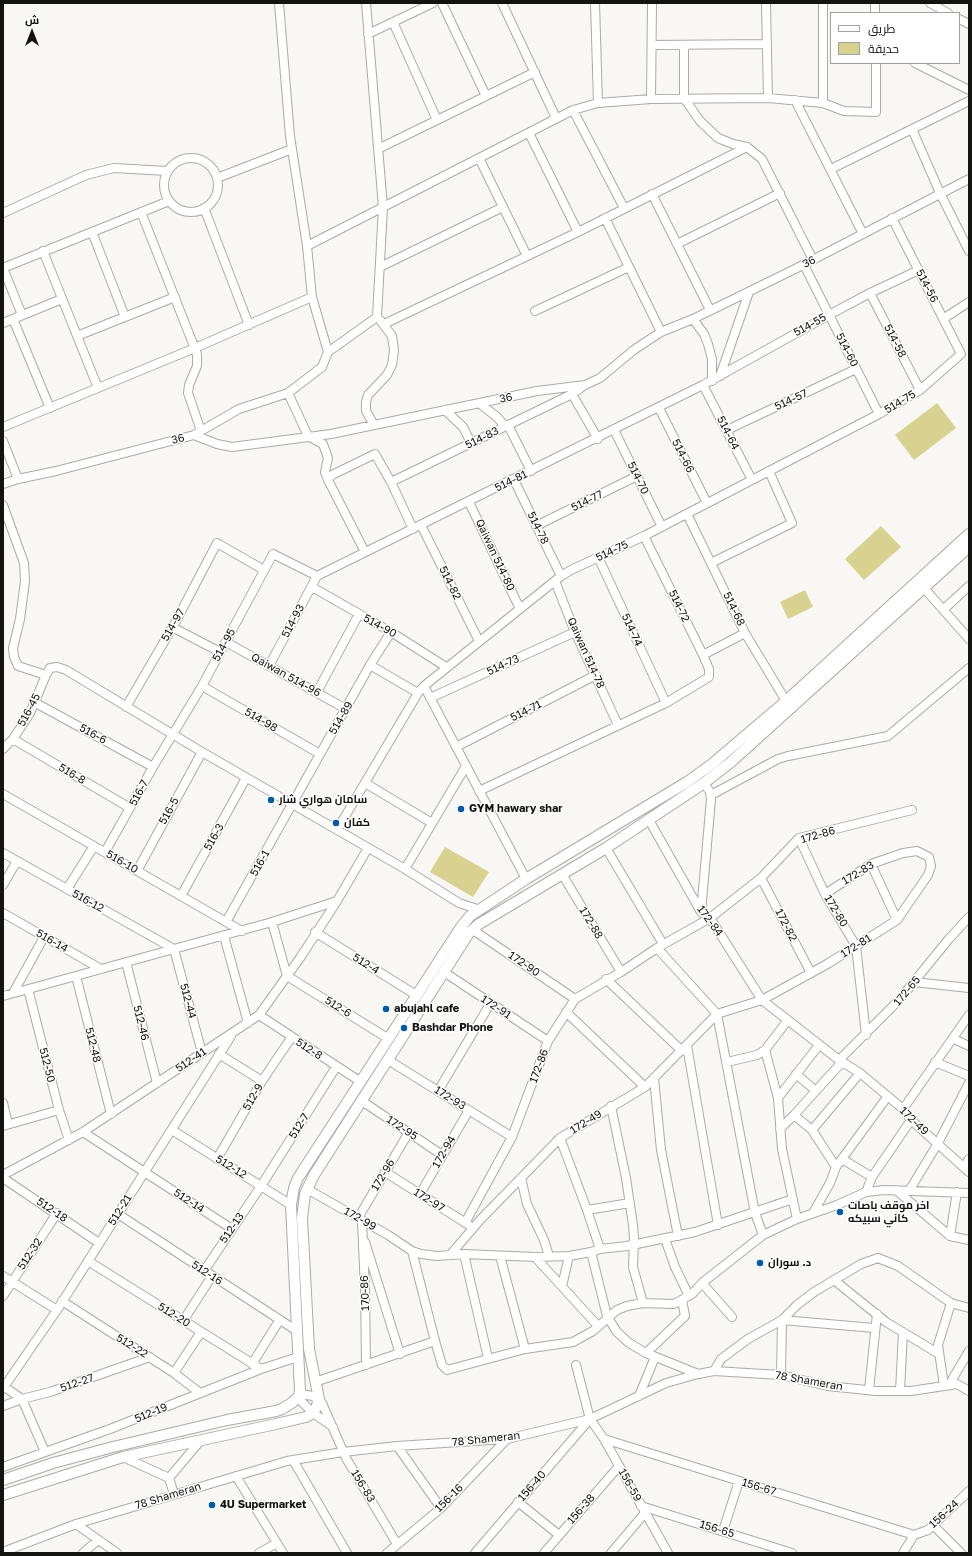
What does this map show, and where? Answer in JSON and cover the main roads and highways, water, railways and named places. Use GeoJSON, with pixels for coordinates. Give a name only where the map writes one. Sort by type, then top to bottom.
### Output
{"type":"FeatureCollection","features":[{"type":"Feature","properties":{"kind":"main road"},"geometry":{"type":"LineString","coordinates":[[3,1480],[54,1463],[113,1447],[220,1422],[276,1411],[288,1406],[299,1395],[291,1205],[296,1183],[454,935],[470,916],[526,879],[700,774],[786,701],[969,534]]}},
{"type":"Feature","properties":{"kind":"main road"},"geometry":{"type":"LineString","coordinates":[[3,1495],[123,1457],[282,1423],[306,1417],[313,1413],[319,1399],[310,1349],[302,1218],[303,1201],[306,1189],[444,972],[473,930],[480,924],[574,866],[606,848],[704,783],[731,762],[969,547]]}},
{"type":"Feature","properties":{"kind":"main road"},"geometry":{"type":"LineString","coordinates":[[567,855],[574,866]]}},
{"type":"Feature","properties":{"kind":"main road"},"geometry":{"type":"LineString","coordinates":[[550,865],[560,875]]}},
{"type":"Feature","properties":{"kind":"main road"},"geometry":{"type":"LineString","coordinates":[[298,1353],[310,1349]]}},
{"type":"Feature","properties":{"kind":"place","name":"سامان هواري شار"},"geometry":{"type":"Point","coordinates":[271,800]}},
{"type":"Feature","properties":{"kind":"place","name":"GYM hawary shar"},"geometry":{"type":"Point","coordinates":[461,809]}},
{"type":"Feature","properties":{"kind":"place","name":"كفان"},"geometry":{"type":"Point","coordinates":[336,823]}},
{"type":"Feature","properties":{"kind":"place","name":"abujahl cafe"},"geometry":{"type":"Point","coordinates":[386,1009]}},
{"type":"Feature","properties":{"kind":"place","name":"Bashdar Phone"},"geometry":{"type":"Point","coordinates":[404,1028]}},
{"type":"Feature","properties":{"kind":"place","name":"اخر موقف باصات كاني سبيكه"},"geometry":{"type":"Point","coordinates":[840,1212]}},
{"type":"Feature","properties":{"kind":"place","name":"د. سوران"},"geometry":{"type":"Point","coordinates":[760,1263]}},
{"type":"Feature","properties":{"kind":"place","name":"4U Supermarket"},"geometry":{"type":"Point","coordinates":[212,1505]}}]}
